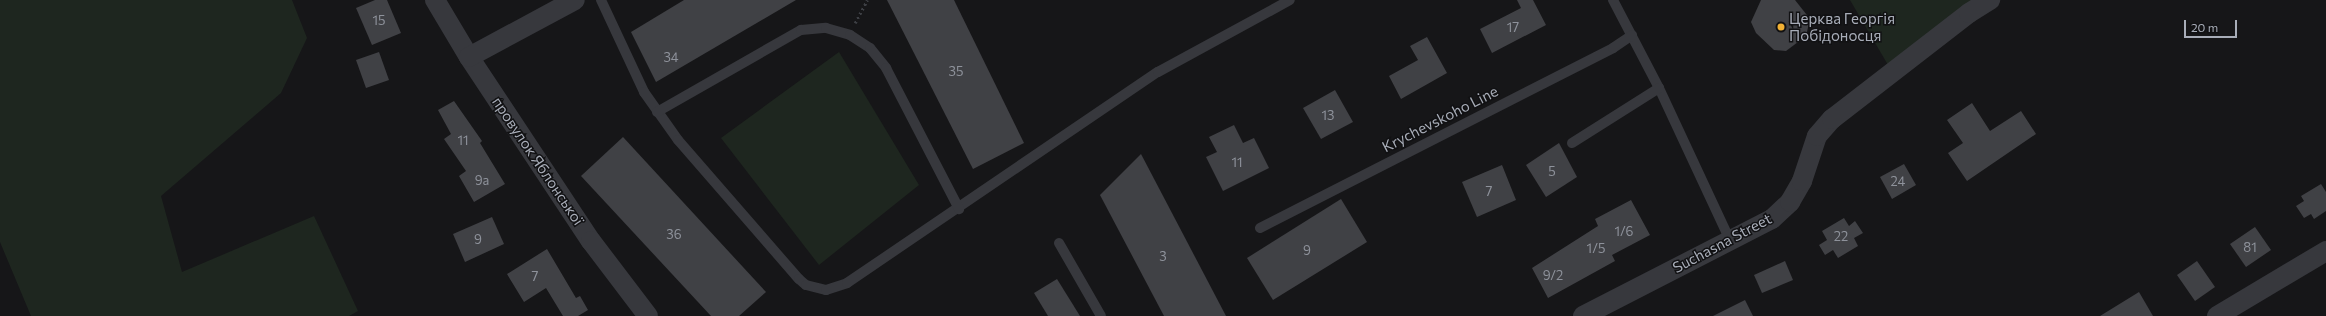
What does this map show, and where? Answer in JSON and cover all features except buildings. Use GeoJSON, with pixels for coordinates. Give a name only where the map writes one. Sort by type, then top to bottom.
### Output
{"type":"FeatureCollection","features":[{"type":"Feature","properties":{"kind":"street","name":"провулок Яблонської"},"geometry":{"type":"LineString","coordinates":[[435,0],[469,57],[591,241],[648,316]]}},
{"type":"Feature","properties":{"kind":"street"},"geometry":{"type":"LineString","coordinates":[[469,57],[575,0]]}},
{"type":"Feature","properties":{"kind":"street","name":"Suchasna Street"},"geometry":{"type":"LineString","coordinates":[[1583,316],[1772,219],[1790,202],[1802,181],[1817,136],[1832,118],[1969,13],[1990,0]]}},
{"type":"Feature","properties":{"kind":"street"},"geometry":{"type":"LineString","coordinates":[[2217,316],[2326,251]]}},
{"type":"Feature","properties":{"kind":"lane"},"geometry":{"type":"LineString","coordinates":[[601,0],[644,92],[657,112],[678,140],[799,279],[816,288],[836,288],[847,283],[959,209],[1158,72],[1290,0]]}},
{"type":"Feature","properties":{"kind":"lane"},"geometry":{"type":"LineString","coordinates":[[1613,0],[1658,88],[1730,240]]}},
{"type":"Feature","properties":{"kind":"lane"},"geometry":{"type":"LineString","coordinates":[[657,112],[801,30],[826,28],[850,35],[870,48],[886,68],[959,209]]}},
{"type":"Feature","properties":{"kind":"lane","name":"Krychevskoho Line"},"geometry":{"type":"LineString","coordinates":[[1260,228],[1613,48],[1632,35]]}},
{"type":"Feature","properties":{"kind":"lane"},"geometry":{"type":"LineString","coordinates":[[1572,143],[1658,88]]}},
{"type":"Feature","properties":{"kind":"lane"},"geometry":{"type":"LineString","coordinates":[[1059,243],[1101,316]]}},
{"type":"Feature","properties":{"kind":"path"},"geometry":{"type":"LineString","coordinates":[[850,35],[867,0]]}},
{"type":"Feature","properties":{"kind":"shaded area"},"geometry":{"type":"Polygon","coordinates":[[[0,0],[292,0],[307,38],[281,93],[161,196],[182,272],[314,216],[358,311],[349,316],[31,316],[0,242],[0,0]]]}},
{"type":"Feature","properties":{"kind":"shaded area"},"geometry":{"type":"Polygon","coordinates":[[[1850,0],[1980,0],[1888,65],[1850,0]]]}},
{"type":"Feature","properties":{"kind":"shaded area"},"geometry":{"type":"Polygon","coordinates":[[[839,52],[919,185],[819,265],[721,138],[839,52]]]}},
{"type":"Feature","properties":{"kind":"place","name":"Церква Георгія Побідоносця"},"geometry":{"type":"Point","coordinates":[1781,27]}}]}
